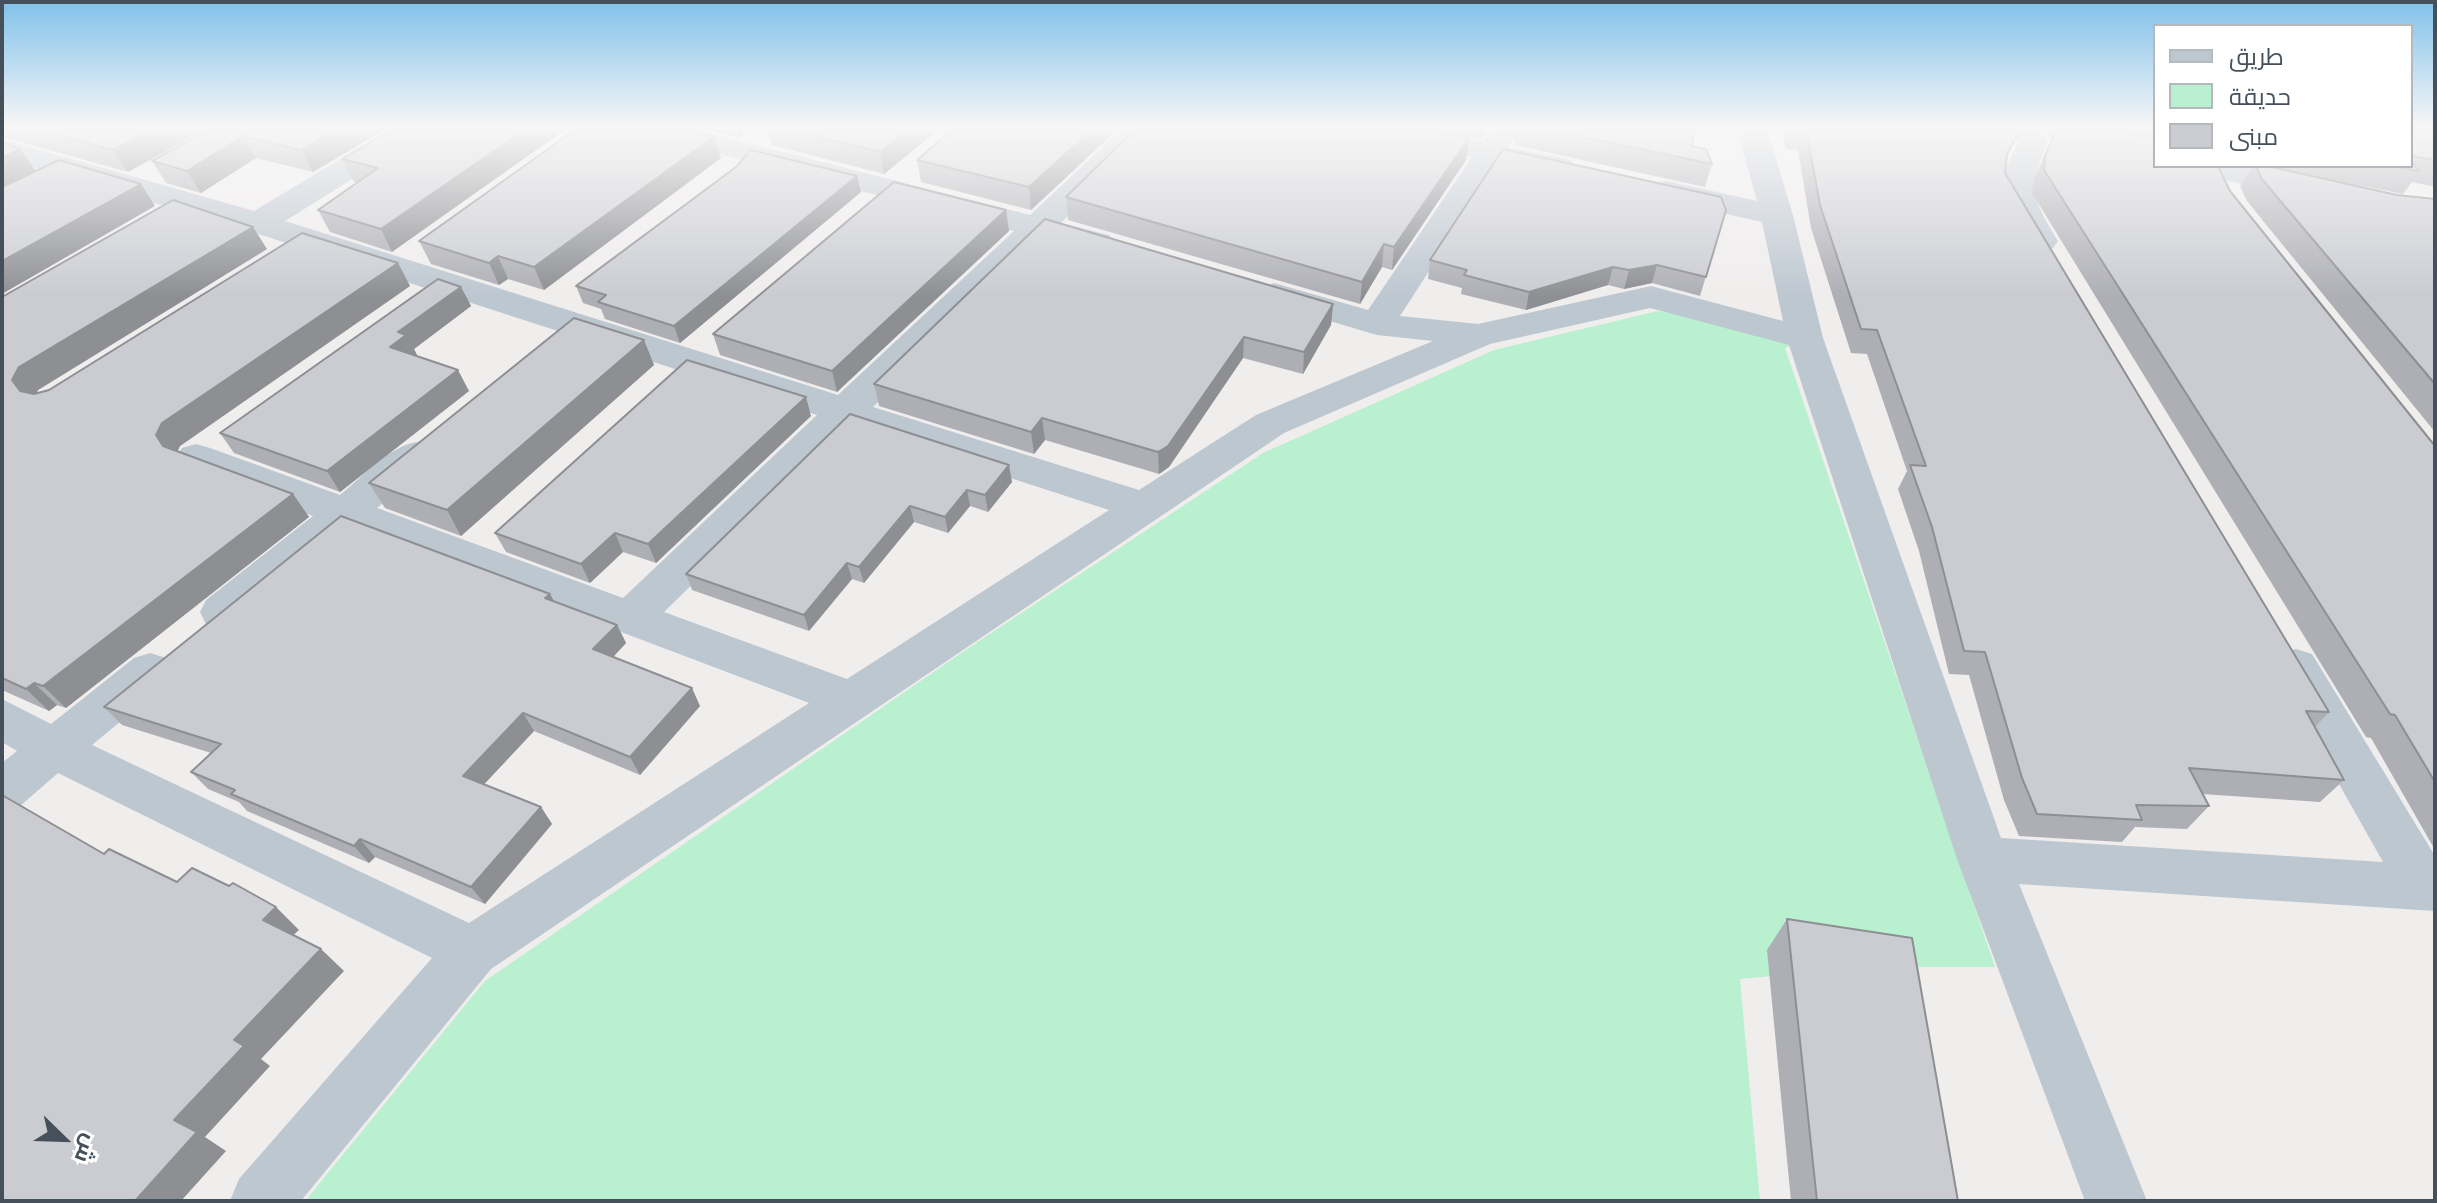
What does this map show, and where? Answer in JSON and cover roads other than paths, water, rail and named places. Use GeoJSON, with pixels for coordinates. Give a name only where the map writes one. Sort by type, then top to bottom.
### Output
{"type":"FeatureCollection","features":[{"type":"Feature","properties":{"kind":"street"},"geometry":{"type":"LineString","coordinates":[[30,190],[39,185]]}},
{"type":"Feature","properties":{"kind":"street"},"geometry":{"type":"LineString","coordinates":[[258,223],[320,185]]}},
{"type":"Feature","properties":{"kind":"street"},"geometry":{"type":"LineString","coordinates":[[876,185],[1039,225],[1128,251]]}},
{"type":"Feature","properties":{"kind":"street"},"geometry":{"type":"LineString","coordinates":[[855,219],[896,185]]}},
{"type":"Feature","properties":{"kind":"street"},"geometry":{"type":"LineString","coordinates":[[630,618],[1081,185]]}},
{"type":"Feature","properties":{"kind":"street"},"geometry":{"type":"LineString","coordinates":[[1377,324],[1468,185]]}},
{"type":"Feature","properties":{"kind":"street"},"geometry":{"type":"LineString","coordinates":[[1642,185],[1777,215]]}},
{"type":"Feature","properties":{"kind":"street"},"geometry":{"type":"LineString","coordinates":[[1768,185],[1805,338],[1983,859],[2116,1201]]}},
{"type":"Feature","properties":{"kind":"street"},"geometry":{"type":"LineString","coordinates":[[2014,185],[2013,194],[2061,276]]}},
{"type":"Feature","properties":{"kind":"street"},"geometry":{"type":"LineString","coordinates":[[2219,185],[2229,205]]}},
{"type":"Feature","properties":{"kind":"street"},"geometry":{"type":"LineString","coordinates":[[2291,185],[2335,195]]}},
{"type":"Feature","properties":{"kind":"street"},"geometry":{"type":"LineString","coordinates":[[131,186],[311,240],[410,258],[443,283],[562,312],[687,360],[1145,507]]}},
{"type":"Feature","properties":{"kind":"street"},"geometry":{"type":"LineString","coordinates":[[150,227],[191,203]]}},
{"type":"Feature","properties":{"kind":"street"},"geometry":{"type":"LineString","coordinates":[[272,265],[311,240]]}},
{"type":"Feature","properties":{"kind":"street"},"geometry":{"type":"LineString","coordinates":[[404,310],[443,283]]}},
{"type":"Feature","properties":{"kind":"street"},"geometry":{"type":"LineString","coordinates":[[1245,286],[1377,324],[1479,335]]}},
{"type":"Feature","properties":{"kind":"street"},"geometry":{"type":"LineString","coordinates":[[261,1201],[472,951],[1270,424],[1479,335],[1651,297],[1805,338]]}},
{"type":"Feature","properties":{"kind":"street"},"geometry":{"type":"LineString","coordinates":[[542,355],[562,312]]}},
{"type":"Feature","properties":{"kind":"street"},"geometry":{"type":"LineString","coordinates":[[653,391],[723,330]]}},
{"type":"Feature","properties":{"kind":"street"},"geometry":{"type":"LineString","coordinates":[[2,791],[455,424]]}},
{"type":"Feature","properties":{"kind":"street"},"geometry":{"type":"LineString","coordinates":[[235,429],[196,457],[343,514],[479,547],[630,618],[852,700]]}},
{"type":"Feature","properties":{"kind":"street"},"geometry":{"type":"LineString","coordinates":[[2274,630],[2431,888]]}},
{"type":"Feature","properties":{"kind":"street"},"geometry":{"type":"LineString","coordinates":[[2,718],[54,749],[472,951]]}},
{"type":"Feature","properties":{"kind":"street"},"geometry":{"type":"LineString","coordinates":[[1983,859],[2431,888]]}}]}
